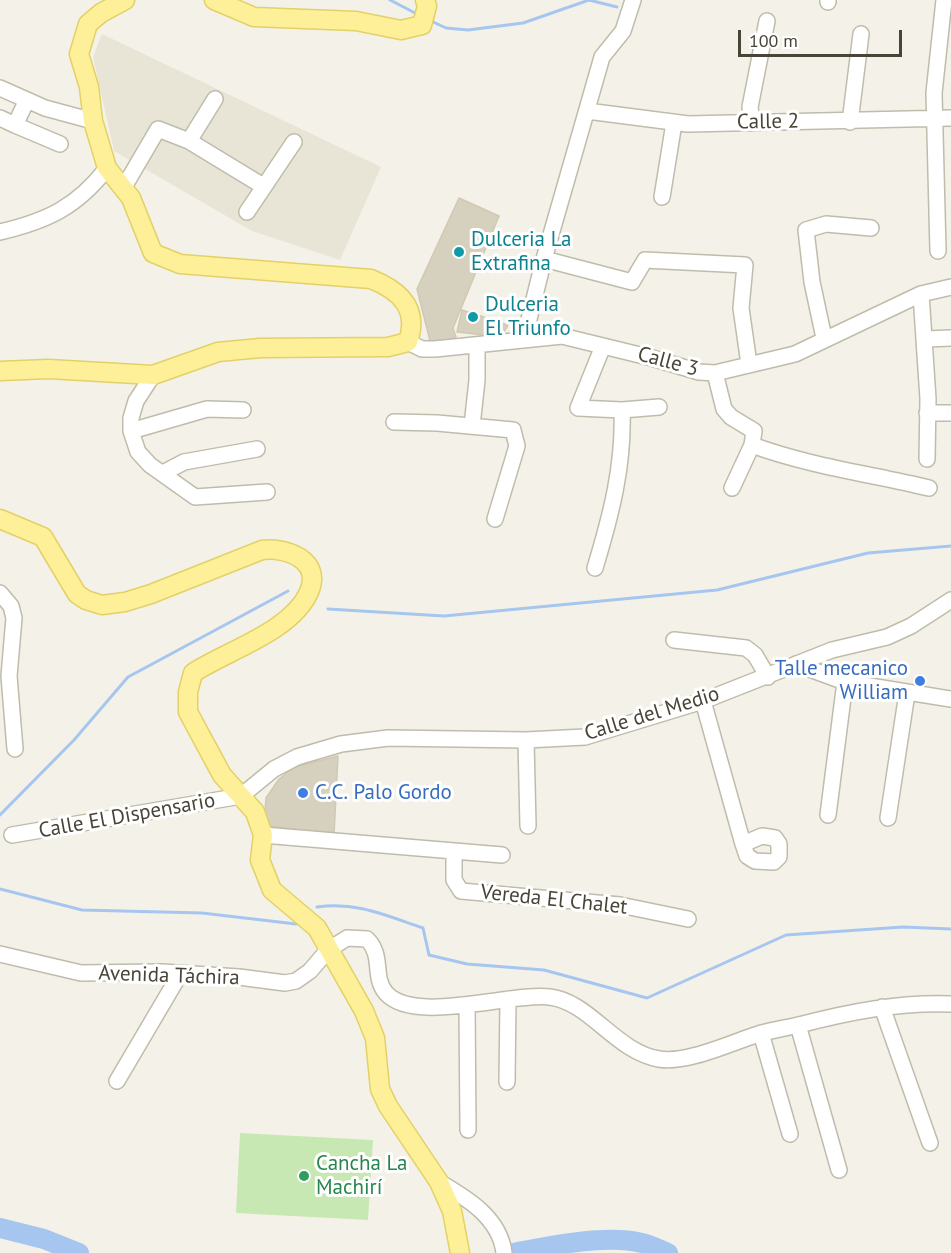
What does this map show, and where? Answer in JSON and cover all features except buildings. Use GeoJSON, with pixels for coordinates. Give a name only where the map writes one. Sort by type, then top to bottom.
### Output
{"type":"FeatureCollection","features":[{"type":"Feature","properties":{"kind":"main road"},"geometry":{"type":"LineString","coordinates":[[0,371],[48,369],[153,375],[218,352],[260,348],[388,347],[408,342],[412,325],[405,299],[394,290],[371,279],[263,273],[221,266],[180,264],[162,259],[153,253],[131,198],[107,168],[93,121],[89,87],[79,54],[88,24],[101,13],[125,0]]}},
{"type":"Feature","properties":{"kind":"main road"},"geometry":{"type":"LineString","coordinates":[[214,0],[232,10],[254,17],[356,21],[401,30],[422,25],[427,6],[425,0]]}},
{"type":"Feature","properties":{"kind":"main road"},"geometry":{"type":"LineString","coordinates":[[0,519],[43,537],[76,594],[102,604],[125,603],[262,550],[277,548],[291,551],[300,556],[308,567],[311,579],[310,590],[299,609],[284,623],[193,673],[188,692],[188,712],[217,768],[255,812],[262,835],[260,860],[272,890],[317,927],[364,1011],[371,1029],[379,1065],[380,1089],[388,1106],[439,1182],[452,1212],[459,1247]]}},
{"type":"Feature","properties":{"kind":"street"},"geometry":{"type":"LineString","coordinates":[[524,339],[544,259],[602,57],[623,32],[633,0]]}},
{"type":"Feature","properties":{"kind":"street"},"geometry":{"type":"LineString","coordinates":[[938,250],[944,207],[934,118],[944,0]]}},
{"type":"Feature","properties":{"kind":"street"},"geometry":{"type":"LineString","coordinates":[[752,123],[750,107],[767,21]]}},
{"type":"Feature","properties":{"kind":"street"},"geometry":{"type":"LineString","coordinates":[[850,122],[861,34]]}},
{"type":"Feature","properties":{"kind":"street"},"geometry":{"type":"LineString","coordinates":[[0,88],[75,118],[93,121]]}},
{"type":"Feature","properties":{"kind":"street"},"geometry":{"type":"LineString","coordinates":[[189,141],[215,99]]}},
{"type":"Feature","properties":{"kind":"street"},"geometry":{"type":"LineString","coordinates":[[15,124],[27,100]]}},
{"type":"Feature","properties":{"kind":"street","name":"Calle 2"},"geometry":{"type":"LineString","coordinates":[[587,111],[674,123],[850,122],[951,118]]}},
{"type":"Feature","properties":{"kind":"street"},"geometry":{"type":"LineString","coordinates":[[0,118],[60,144]]}},
{"type":"Feature","properties":{"kind":"street"},"geometry":{"type":"LineString","coordinates":[[662,197],[674,123]]}},
{"type":"Feature","properties":{"kind":"street"},"geometry":{"type":"LineString","coordinates":[[124,187],[158,129],[189,141],[263,186]]}},
{"type":"Feature","properties":{"kind":"street"},"geometry":{"type":"LineString","coordinates":[[247,212],[294,142]]}},
{"type":"Feature","properties":{"kind":"street"},"geometry":{"type":"LineString","coordinates":[[0,232],[25,226],[62,210],[89,192],[107,168]]}},
{"type":"Feature","properties":{"kind":"street"},"geometry":{"type":"LineString","coordinates":[[824,338],[812,282],[806,230],[826,224],[871,228]]}},
{"type":"Feature","properties":{"kind":"street"},"geometry":{"type":"LineString","coordinates":[[544,259],[632,282],[645,260],[745,265],[741,308],[749,364]]}},
{"type":"Feature","properties":{"kind":"street","name":"Calle 3"},"geometry":{"type":"LineString","coordinates":[[408,342],[422,349],[477,347],[524,339],[562,336],[699,372],[715,373],[795,354],[824,338],[921,294],[951,287]]}},
{"type":"Feature","properties":{"kind":"street"},"geometry":{"type":"LineString","coordinates":[[921,294],[925,339],[927,459]]}},
{"type":"Feature","properties":{"kind":"street"},"geometry":{"type":"LineString","coordinates":[[925,339],[951,338]]}},
{"type":"Feature","properties":{"kind":"street"},"geometry":{"type":"LineString","coordinates":[[603,346],[578,408],[622,410],[659,407]]}},
{"type":"Feature","properties":{"kind":"street"},"geometry":{"type":"LineString","coordinates":[[472,426],[477,380],[477,347]]}},
{"type":"Feature","properties":{"kind":"street"},"geometry":{"type":"LineString","coordinates":[[715,373],[724,409],[731,417],[751,427],[754,431],[752,446],[732,488]]}},
{"type":"Feature","properties":{"kind":"street"},"geometry":{"type":"LineString","coordinates":[[153,375],[136,401],[131,418],[131,431],[138,452],[150,465],[195,497],[267,492]]}},
{"type":"Feature","properties":{"kind":"street"},"geometry":{"type":"LineString","coordinates":[[131,431],[207,410],[243,410]]}},
{"type":"Feature","properties":{"kind":"street"},"geometry":{"type":"LineString","coordinates":[[595,568],[614,505],[619,475],[622,410]]}},
{"type":"Feature","properties":{"kind":"street"},"geometry":{"type":"LineString","coordinates":[[927,413],[951,413]]}},
{"type":"Feature","properties":{"kind":"street"},"geometry":{"type":"LineString","coordinates":[[394,422],[513,430],[517,436],[517,446],[495,519]]}},
{"type":"Feature","properties":{"kind":"street"},"geometry":{"type":"LineString","coordinates":[[752,446],[804,463],[849,469],[929,488]]}},
{"type":"Feature","properties":{"kind":"street"},"geometry":{"type":"LineString","coordinates":[[163,473],[184,462],[257,448]]}},
{"type":"Feature","properties":{"kind":"street"},"geometry":{"type":"LineString","coordinates":[[0,593],[11,606],[14,618],[9,676],[15,749]]}},
{"type":"Feature","properties":{"kind":"street","name":"Calle del Medio"},"geometry":{"type":"LineString","coordinates":[[241,796],[274,769],[297,757],[341,744],[388,738],[526,740],[585,737],[703,701],[832,650],[887,637],[911,626],[951,600]]}},
{"type":"Feature","properties":{"kind":"street"},"geometry":{"type":"LineString","coordinates":[[674,640],[746,648],[755,655],[768,677]]}},
{"type":"Feature","properties":{"kind":"street"},"geometry":{"type":"LineString","coordinates":[[796,664],[845,682],[951,699]]}},
{"type":"Feature","properties":{"kind":"street"},"geometry":{"type":"LineString","coordinates":[[828,815],[845,682]]}},
{"type":"Feature","properties":{"kind":"street"},"geometry":{"type":"LineString","coordinates":[[888,818],[907,693]]}},
{"type":"Feature","properties":{"kind":"street"},"geometry":{"type":"LineString","coordinates":[[703,701],[743,844]]}},
{"type":"Feature","properties":{"kind":"street"},"geometry":{"type":"LineString","coordinates":[[526,740],[528,826]]}},
{"type":"Feature","properties":{"kind":"street","name":"Calle El Dispensario"},"geometry":{"type":"LineString","coordinates":[[12,836],[241,796]]}},
{"type":"Feature","properties":{"kind":"street","name":"Vereda El Chalet"},"geometry":{"type":"LineString","coordinates":[[262,835],[502,855]]}},
{"type":"Feature","properties":{"kind":"street","name":"Vereda El Chalet"},"geometry":{"type":"LineString","coordinates":[[454,851],[454,880],[461,891],[620,905],[688,919]]}},
{"type":"Feature","properties":{"kind":"street"},"geometry":{"type":"LineString","coordinates":[[328,950],[346,938],[368,939],[376,948],[380,979],[386,993],[408,1004],[428,1007],[467,1005],[537,995],[556,998],[585,1014],[622,1044],[659,1060],[677,1059],[761,1033],[882,1007],[921,1003],[951,1004]]}},
{"type":"Feature","properties":{"kind":"street","name":"Avenida Táchira"},"geometry":{"type":"LineString","coordinates":[[0,954],[81,973],[180,974],[285,984],[296,981],[309,971],[328,950]]}},
{"type":"Feature","properties":{"kind":"street"},"geometry":{"type":"LineString","coordinates":[[117,1082],[180,974]]}},
{"type":"Feature","properties":{"kind":"street"},"geometry":{"type":"LineString","coordinates":[[507,1082],[508,999]]}},
{"type":"Feature","properties":{"kind":"street"},"geometry":{"type":"LineString","coordinates":[[467,1005],[468,1130]]}},
{"type":"Feature","properties":{"kind":"street"},"geometry":{"type":"LineString","coordinates":[[882,1007],[930,1143]]}},
{"type":"Feature","properties":{"kind":"street"},"geometry":{"type":"LineString","coordinates":[[798,1025],[839,1170]]}},
{"type":"Feature","properties":{"kind":"street"},"geometry":{"type":"LineString","coordinates":[[761,1033],[790,1134]]}},
{"type":"Feature","properties":{"kind":"street"},"geometry":{"type":"LineString","coordinates":[[439,1182],[477,1207],[503,1246]]}},
{"type":"Feature","properties":{"kind":"shaded area"},"geometry":{"type":"Polygon","coordinates":[[[102,34],[381,167],[340,260],[252,231],[114,151],[93,57],[102,34]]]}},
{"type":"Feature","properties":{"kind":"green space","name":"Cancha La Machirí"},"geometry":{"type":"Polygon","coordinates":[[[240,1133],[373,1140],[368,1220],[236,1213],[240,1133]]]}},
{"type":"Feature","properties":{"kind":"waterway"},"geometry":{"type":"LineString","coordinates":[[390,0],[417,14]]}},
{"type":"Feature","properties":{"kind":"waterway"},"geometry":{"type":"LineString","coordinates":[[431,21],[446,28],[468,30],[523,23],[589,0],[617,7]]}},
{"type":"Feature","properties":{"kind":"waterway"},"geometry":{"type":"LineString","coordinates":[[328,609],[444,616],[717,590],[868,553],[951,546]]}},
{"type":"Feature","properties":{"kind":"waterway"},"geometry":{"type":"LineString","coordinates":[[0,815],[74,740],[128,677],[288,591]]}},
{"type":"Feature","properties":{"kind":"waterway"},"geometry":{"type":"LineString","coordinates":[[0,889],[82,910],[202,913],[296,924]]}},
{"type":"Feature","properties":{"kind":"waterway"},"geometry":{"type":"LineString","coordinates":[[317,907],[358,908],[384,914],[423,928],[429,955],[467,964],[544,970],[647,998],[786,935],[903,927],[951,929]]}},
{"type":"Feature","properties":{"kind":"waterway"},"geometry":{"type":"LineString","coordinates":[[0,1228],[44,1239],[79,1253]]}},
{"type":"Feature","properties":{"kind":"waterway"},"geometry":{"type":"LineString","coordinates":[[513,1253],[595,1240],[642,1243],[668,1253]]}},
{"type":"Feature","properties":{"kind":"place","name":"Dulceria La Extrafina"},"geometry":{"type":"Point","coordinates":[459,252]}},
{"type":"Feature","properties":{"kind":"place","name":"Dulceria El Triunfo"},"geometry":{"type":"Point","coordinates":[473,317]}},
{"type":"Feature","properties":{"kind":"place","name":"Talle mecanico William"},"geometry":{"type":"Point","coordinates":[920,681]}},
{"type":"Feature","properties":{"kind":"place","name":"C.C. Palo Gordo"},"geometry":{"type":"Point","coordinates":[303,793]}},
{"type":"Feature","properties":{"kind":"place","name":"Cancha La Machirí"},"geometry":{"type":"Point","coordinates":[304,1176]}}]}
